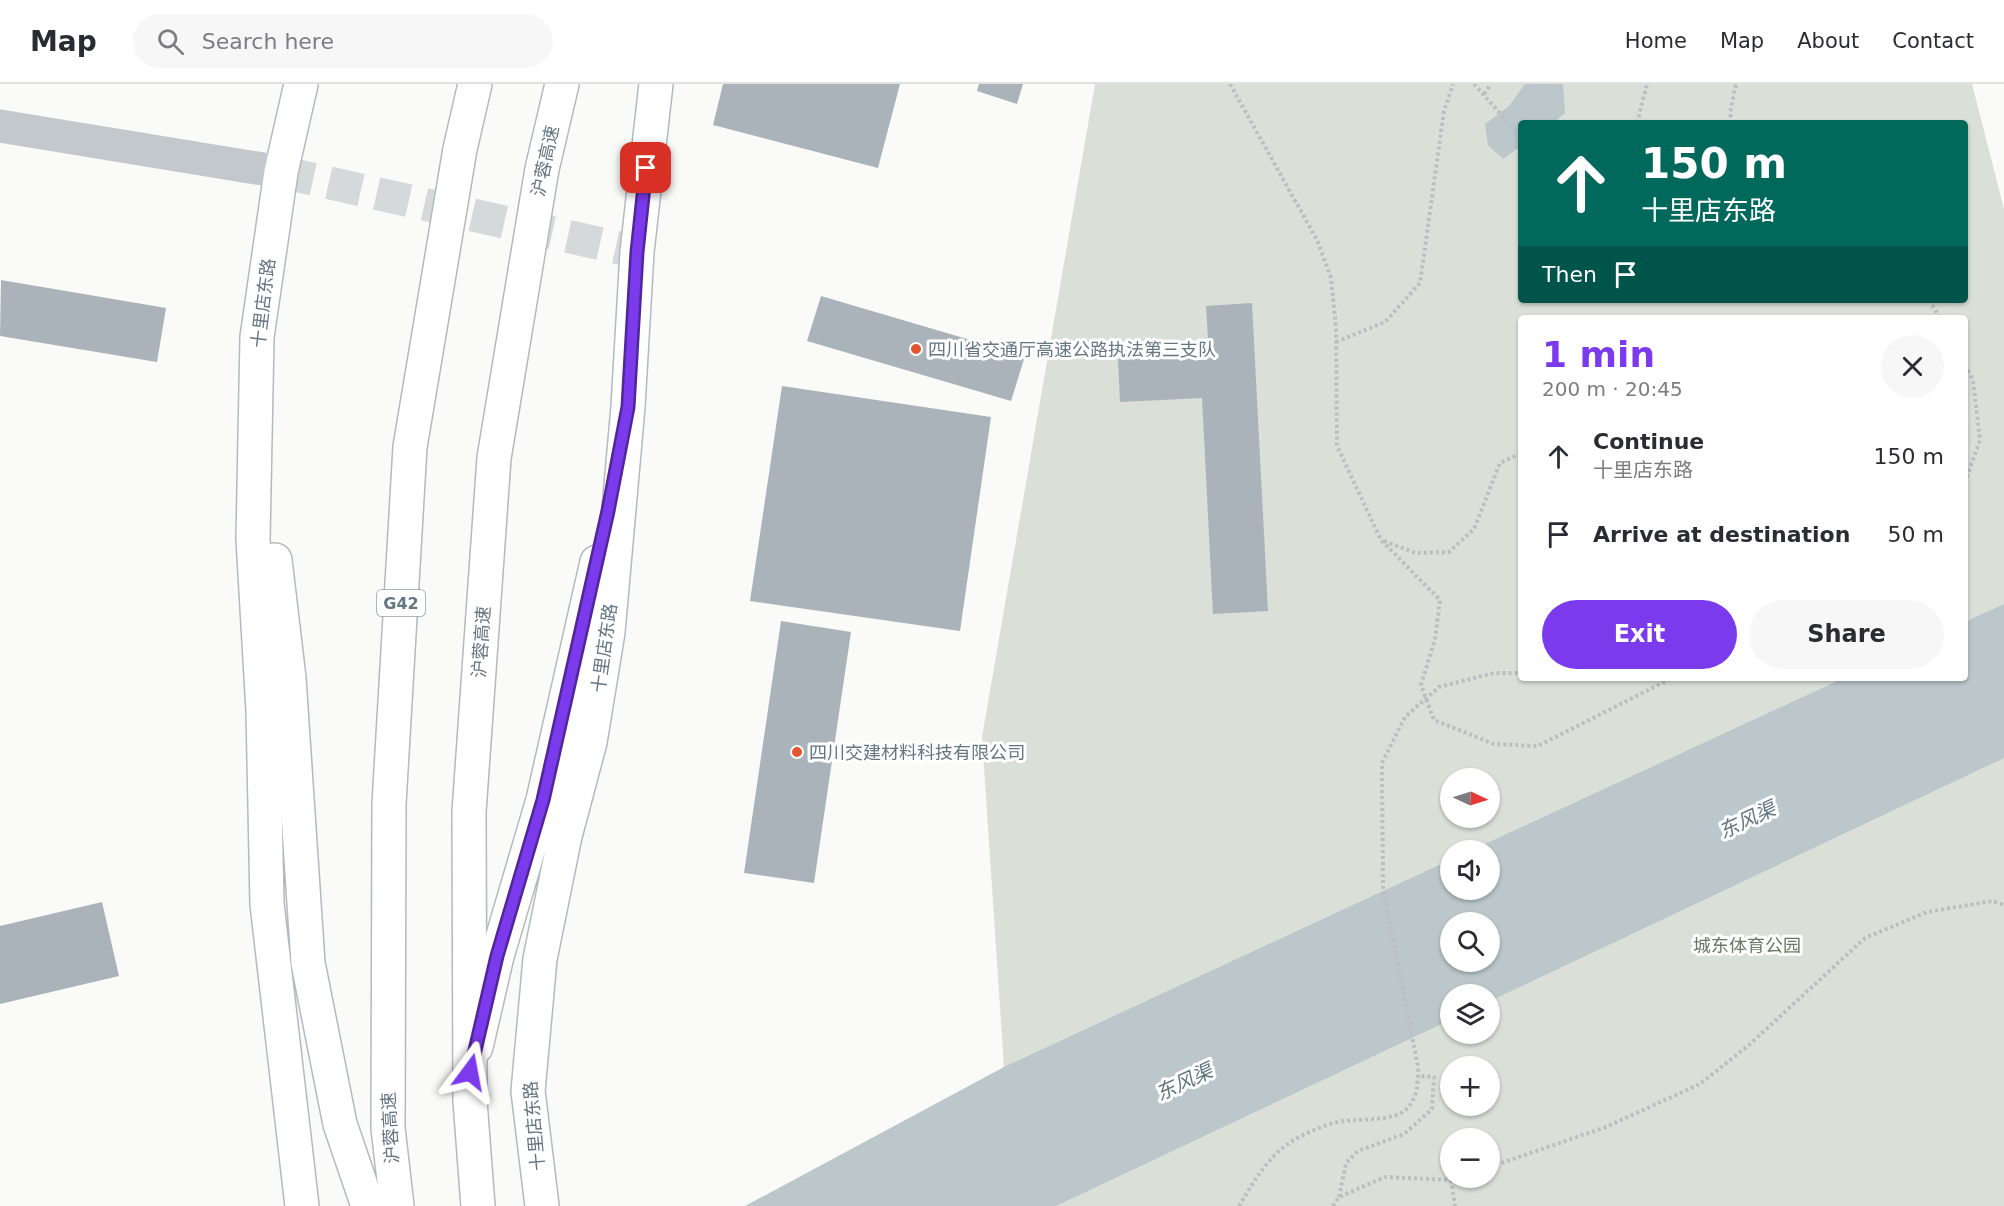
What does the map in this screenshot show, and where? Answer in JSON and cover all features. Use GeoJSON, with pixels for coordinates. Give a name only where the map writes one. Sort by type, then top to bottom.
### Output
{"type":"FeatureCollection","features":[{"type":"Feature","properties":{"kind":"main road","name":"十里店东路"},"geometry":{"type":"LineString","coordinates":[[301,84],[281,172],[257,338],[253,539],[263,711],[267,904],[302,1206]]}},
{"type":"Feature","properties":{"kind":"main road","name":"沪蓉高速"},"geometry":{"type":"LineString","coordinates":[[397,1206],[388,1128],[388,804],[410,447],[460,148],[475,84]]}},
{"type":"Feature","properties":{"kind":"main road","name":"沪蓉高速"},"geometry":{"type":"LineString","coordinates":[[478,1206],[471,1123],[469,812],[494,458],[542,169],[562,84]]}},
{"type":"Feature","properties":{"kind":"main road","name":"十里店东路"},"geometry":{"type":"LineString","coordinates":[[542,1206],[528,1091],[540,959],[566,836],[590,742],[608,632],[628,407],[637,252],[656,84]]}},
{"type":"Feature","properties":{"kind":"main road"},"geometry":{"type":"LineString","coordinates":[[257,338],[269,509],[288,678],[308,963],[340,1124],[368,1206]]}},
{"type":"Feature","properties":{"kind":"main road"},"geometry":{"type":"LineString","coordinates":[[470,1072],[497,956],[543,800],[604,532],[628,407]]}},
{"type":"Feature","properties":{"kind":"street"},"geometry":{"type":"LineString","coordinates":[[0,126],[281,172]]}},
{"type":"Feature","properties":{"kind":"path"},"geometry":{"type":"LineString","coordinates":[[1230,84],[1317,240],[1331,278],[1336,342],[1337,446],[1381,540],[1440,600],[1435,639],[1421,685],[1434,720],[1494,744],[1538,746],[1666,681]]}},
{"type":"Feature","properties":{"kind":"path"},"geometry":{"type":"LineString","coordinates":[[1336,342],[1385,322],[1420,283],[1444,111],[1453,84]]}},
{"type":"Feature","properties":{"kind":"path"},"geometry":{"type":"LineString","coordinates":[[1474,84],[1518,133]]}},
{"type":"Feature","properties":{"kind":"path"},"geometry":{"type":"LineString","coordinates":[[1484,94],[1491,84]]}},
{"type":"Feature","properties":{"kind":"path"},"geometry":{"type":"LineString","coordinates":[[1637,120],[1647,84]]}},
{"type":"Feature","properties":{"kind":"path"},"geometry":{"type":"LineString","coordinates":[[1731,120],[1730,113],[1736,84]]}},
{"type":"Feature","properties":{"kind":"path"},"geometry":{"type":"LineString","coordinates":[[1968,371],[1973,380],[1980,440],[1968,474]]}},
{"type":"Feature","properties":{"kind":"path"},"geometry":{"type":"LineString","coordinates":[[1381,540],[1416,553],[1449,552],[1474,529],[1500,464],[1518,455]]}},
{"type":"Feature","properties":{"kind":"path"},"geometry":{"type":"LineString","coordinates":[[1239,1206],[1270,1157],[1303,1134],[1342,1121],[1373,1121],[1400,1116],[1412,1105],[1418,1093],[1418,1076],[1383,887],[1382,763],[1405,717],[1439,687],[1494,673],[1518,673]]}},
{"type":"Feature","properties":{"kind":"path"},"geometry":{"type":"LineString","coordinates":[[1500,1164],[1606,1127],[1700,1084],[1749,1045],[1865,938],[1927,912],[1992,901],[2004,905]]}},
{"type":"Feature","properties":{"kind":"path"},"geometry":{"type":"LineString","coordinates":[[1333,1206],[1339,1197],[1346,1163],[1358,1151],[1404,1134],[1432,1109],[1434,1077],[1418,1076]]}},
{"type":"Feature","properties":{"kind":"path"},"geometry":{"type":"LineString","coordinates":[[1339,1197],[1385,1177],[1440,1179]]}},
{"type":"Feature","properties":{"kind":"path"},"geometry":{"type":"LineString","coordinates":[[1453,1188],[1455,1206]]}},
{"type":"Feature","properties":{"kind":"green space","name":"城东体育公园"},"geometry":{"type":"Polygon","coordinates":[[[1095,84],[1972,84],[2004,209],[2004,1206],[1048,1206],[1004,1067],[982,737],[1095,84]]]}},
{"type":"Feature","properties":{"kind":"water"},"geometry":{"type":"Polygon","coordinates":[[[1525,84],[1563,84],[1565,113],[1557,120],[1518,120],[1518,148],[1503,159],[1488,145],[1485,124],[1509,106],[1525,84]]]}},
{"type":"Feature","properties":{"kind":"water","name":"东风渠"},"geometry":{"type":"Polygon","coordinates":[[[2004,604],[2004,758],[1500,996],[1500,984],[1440,984],[1440,1025],[1056,1206],[745,1206],[1004,1067],[1440,865],[1440,900],[1500,900],[1500,840],[1494,840],[1838,681],[1968,681],[1968,621],[2004,604]]]}},
{"type":"Feature","properties":{"kind":"building"},"geometry":{"type":"Polygon","coordinates":[[[723,84],[900,84],[878,168],[713,125],[723,84]]]}},
{"type":"Feature","properties":{"kind":"building"},"geometry":{"type":"Polygon","coordinates":[[[979,84],[1023,84],[1017,104],[977,91],[979,84]]]}},
{"type":"Feature","properties":{"kind":"building"},"geometry":{"type":"Polygon","coordinates":[[[1,280],[166,308],[157,362],[0,336],[1,280]]]}},
{"type":"Feature","properties":{"kind":"building","name":"四川省交通厅高速公路执法第三支队"},"geometry":{"type":"Polygon","coordinates":[[[821,296],[1025,356],[1011,401],[807,341],[821,296]]]}},
{"type":"Feature","properties":{"kind":"building"},"geometry":{"type":"Polygon","coordinates":[[[1252,303],[1268,611],[1213,614],[1202,398],[1120,402],[1118,359],[1209,354],[1206,306],[1252,303]]]}},
{"type":"Feature","properties":{"kind":"building"},"geometry":{"type":"Polygon","coordinates":[[[782,386],[991,417],[960,631],[750,601],[782,386]]]}},
{"type":"Feature","properties":{"kind":"building","name":"四川交建材料科技有限公司"},"geometry":{"type":"Polygon","coordinates":[[[781,621],[851,632],[814,883],[744,873],[781,621]]]}},
{"type":"Feature","properties":{"kind":"building"},"geometry":{"type":"Polygon","coordinates":[[[102,902],[119,976],[0,1004],[0,926],[102,902]]]}},
{"type":"Feature","properties":{"kind":"tunnel"},"geometry":{"type":"LineString","coordinates":[[281,172],[637,252]]}},
{"type":"Feature","properties":{"kind":"place","name":"四川省交通厅高速公路执法第三支队"},"geometry":{"type":"Point","coordinates":[916,349]}},
{"type":"Feature","properties":{"kind":"place","name":"四川交建材料科技有限公司"},"geometry":{"type":"Point","coordinates":[797,752]}},
{"type":"Feature","properties":{"kind":"route"},"geometry":{"type":"LineString","coordinates":[[470,1072],[497,956],[543,800],[608,511],[628,407],[637,252],[646,168]]}}]}
